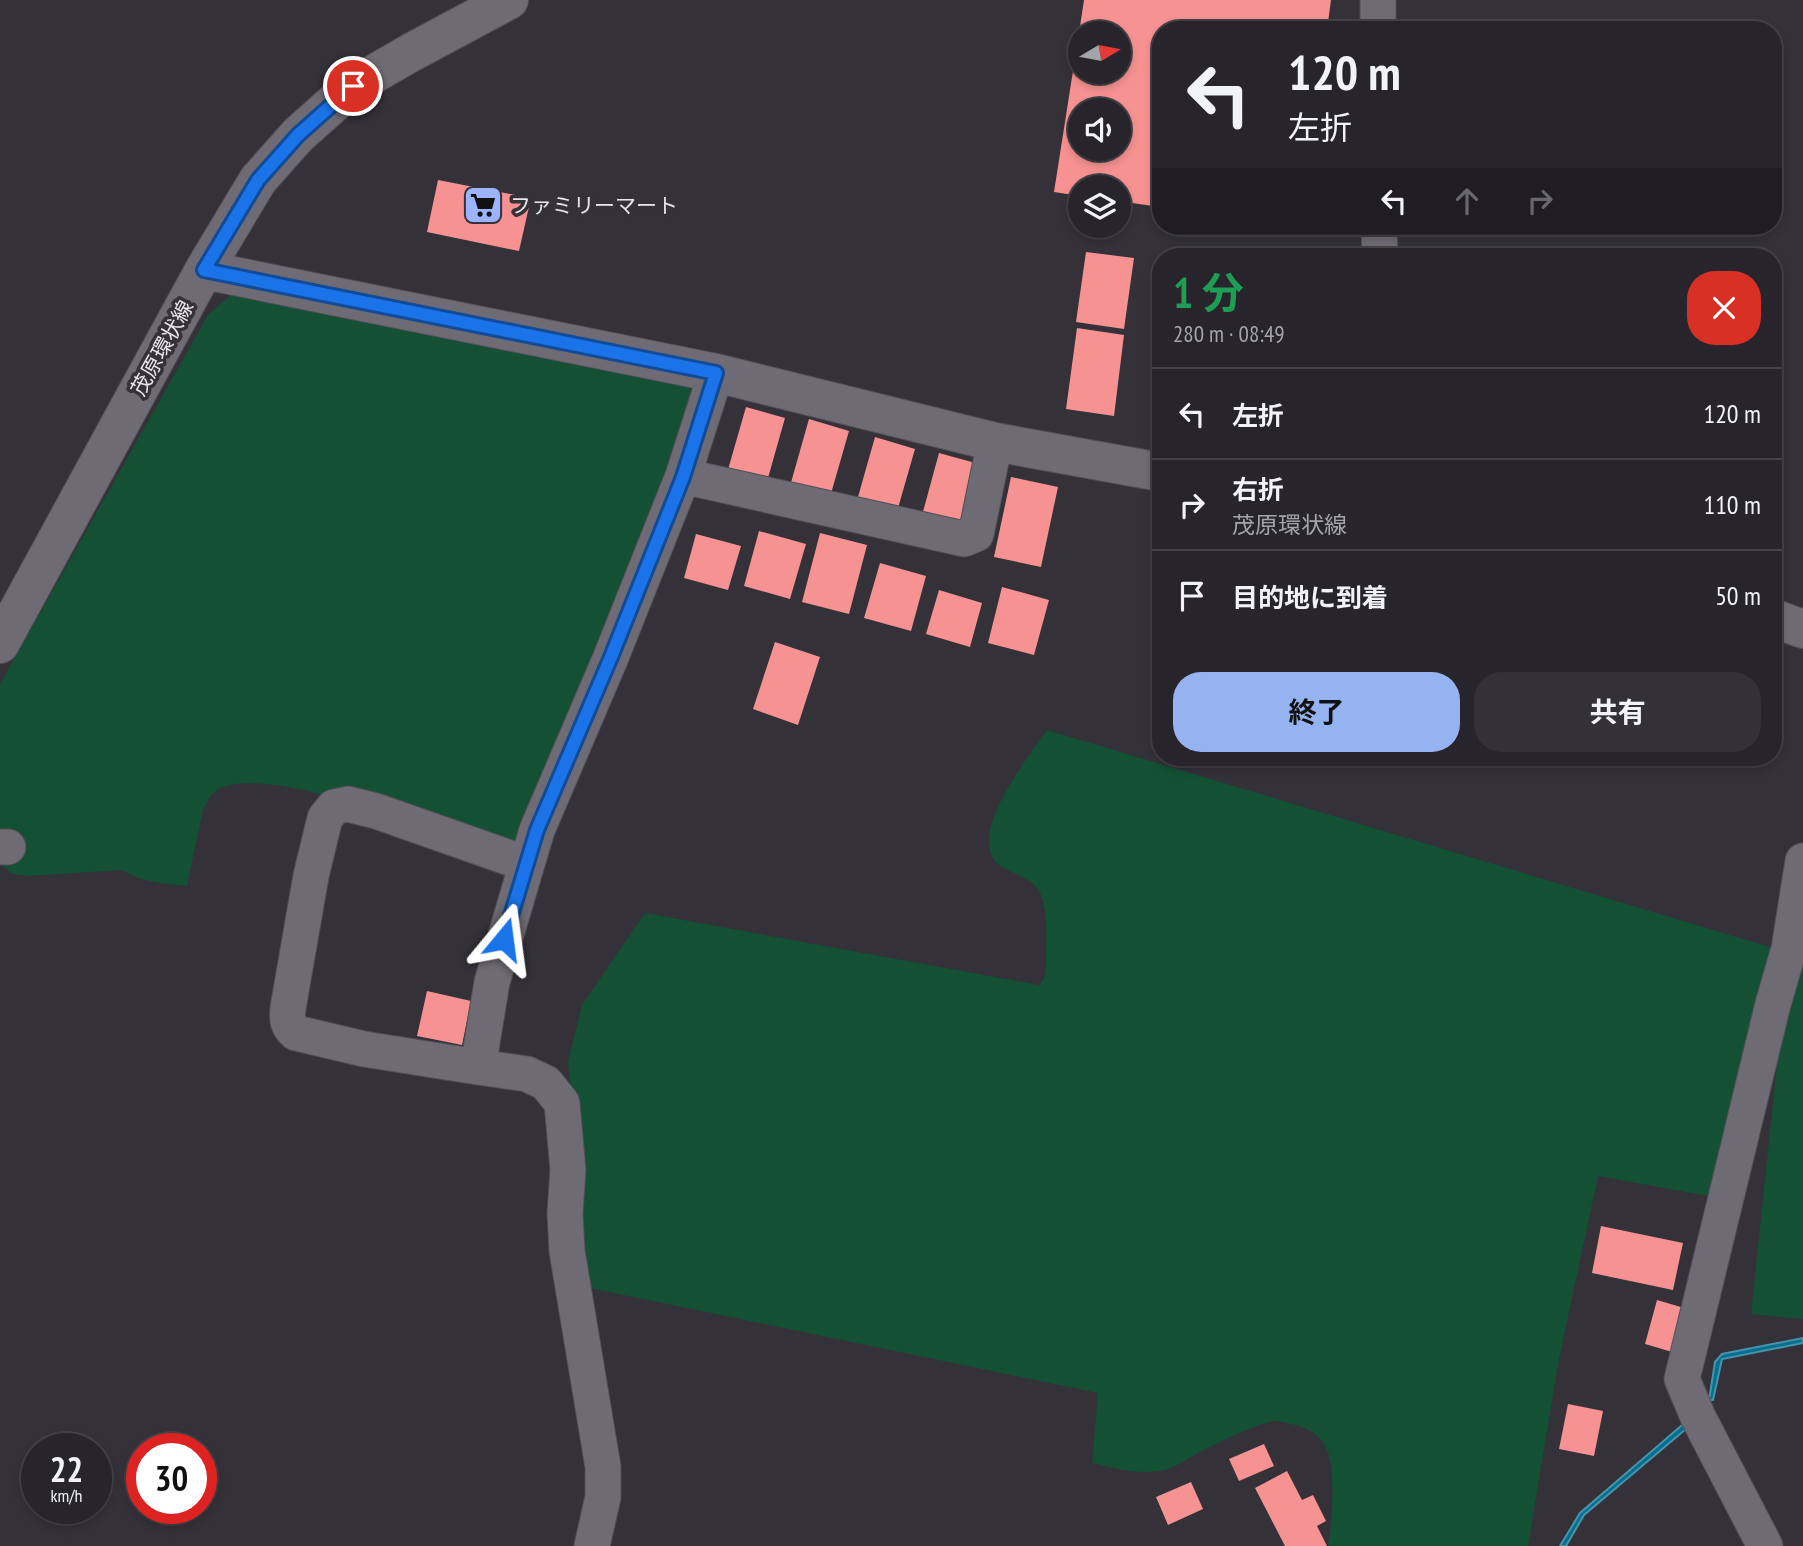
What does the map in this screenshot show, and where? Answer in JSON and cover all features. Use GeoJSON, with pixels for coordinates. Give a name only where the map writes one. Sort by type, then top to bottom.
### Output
{"type":"FeatureCollection","features":[{"type":"Feature","properties":{"kind":"street","name":"茂原環状線"},"geometry":{"type":"LineString","coordinates":[[0,644],[204,270],[258,180],[298,135],[353,86],[509,0]]}},
{"type":"Feature","properties":{"kind":"street"},"geometry":{"type":"LineString","coordinates":[[1378,0],[1378,21]]}},
{"type":"Feature","properties":{"kind":"street"},"geometry":{"type":"LineString","coordinates":[[204,270],[716,373],[995,442],[1152,471]]}},
{"type":"Feature","properties":{"kind":"street"},"geometry":{"type":"LineString","coordinates":[[478,1067],[492,982],[537,830],[611,657],[683,477],[716,373]]}},
{"type":"Feature","properties":{"kind":"street"},"geometry":{"type":"LineString","coordinates":[[683,477],[964,539],[976,534],[995,442]]}},
{"type":"Feature","properties":{"kind":"street"},"geometry":{"type":"LineString","coordinates":[[1782,621],[1803,629]]}},
{"type":"Feature","properties":{"kind":"street"},"geometry":{"type":"LineString","coordinates":[[527,864],[357,806],[340,804],[334,807],[324,818],[311,876],[287,1019],[290,1028],[296,1033],[364,1049],[527,1074],[546,1083],[562,1103],[568,1170],[565,1213],[567,1251],[603,1467],[603,1497],[592,1546]]}},
{"type":"Feature","properties":{"kind":"street"},"geometry":{"type":"LineString","coordinates":[[1765,1546],[1698,1417],[1682,1379],[1773,1004],[1789,950],[1803,861]]}},
{"type":"Feature","properties":{"kind":"green space"},"geometry":{"type":"Polygon","coordinates":[[[244,291],[716,373],[527,864],[374,809],[286,787],[250,783],[223,787],[209,799],[203,810],[187,886],[145,880],[121,870],[28,876],[13,874],[0,864],[0,684],[208,315],[231,295],[244,291]]]}},
{"type":"Feature","properties":{"kind":"green space"},"geometry":{"type":"Polygon","coordinates":[[[1047,730],[1152,762],[1152,766],[1167,766],[1773,948],[1730,1200],[1598,1176],[1559,1359],[1528,1546],[1328,1546],[1332,1498],[1330,1459],[1318,1437],[1300,1426],[1269,1422],[1224,1440],[1171,1468],[1152,1472],[1121,1470],[1092,1463],[1098,1393],[590,1288],[584,1266],[578,1152],[568,1062],[582,1005],[645,913],[1039,985],[1044,979],[1046,968],[1046,924],[1042,898],[1031,882],[1001,866],[991,853],[989,837],[994,818],[1014,777],[1047,730]]]}},
{"type":"Feature","properties":{"kind":"green space"},"geometry":{"type":"Polygon","coordinates":[[[1789,949],[1803,953],[1803,1319],[1751,1314],[1789,949]]]}},
{"type":"Feature","properties":{"kind":"water"},"geometry":{"type":"Polygon","coordinates":[[[1803,1338],[1803,1343],[1722,1359],[1713,1400],[1709,1400],[1715,1362],[1722,1354],[1803,1338]]]}},
{"type":"Feature","properties":{"kind":"water"},"geometry":{"type":"Polygon","coordinates":[[[1682,1425],[1686,1429],[1584,1515],[1566,1546],[1560,1546],[1580,1513],[1682,1425]]]}},
{"type":"Feature","properties":{"kind":"building"},"geometry":{"type":"Polygon","coordinates":[[[1084,0],[1331,0],[1328,21],[1152,21],[1152,206],[1131,203],[1131,175],[1068,175],[1068,194],[1054,192],[1068,103],[1068,161],[1131,161],[1131,98],[1069,98],[1071,84],[1131,84],[1131,21],[1081,21],[1084,0]]]}},
{"type":"Feature","properties":{"kind":"building"},"geometry":{"type":"Polygon","coordinates":[[[438,180],[531,198],[519,251],[427,232],[438,180]]]}},
{"type":"Feature","properties":{"kind":"building"},"geometry":{"type":"Polygon","coordinates":[[[1086,252],[1134,258],[1124,329],[1076,322],[1086,252]]]}},
{"type":"Feature","properties":{"kind":"building"},"geometry":{"type":"Polygon","coordinates":[[[1077,328],[1124,335],[1114,416],[1066,409],[1077,328]]]}},
{"type":"Feature","properties":{"kind":"building"},"geometry":{"type":"Polygon","coordinates":[[[746,407],[785,418],[766,485],[727,473],[746,407]]]}},
{"type":"Feature","properties":{"kind":"building"},"geometry":{"type":"Polygon","coordinates":[[[809,419],[849,431],[830,497],[790,486],[809,419]]]}},
{"type":"Feature","properties":{"kind":"building"},"geometry":{"type":"Polygon","coordinates":[[[875,437],[915,449],[896,515],[856,504],[875,437]]]}},
{"type":"Feature","properties":{"kind":"building"},"geometry":{"type":"Polygon","coordinates":[[[939,453],[979,464],[960,531],[921,519],[939,453]]]}},
{"type":"Feature","properties":{"kind":"building"},"geometry":{"type":"Polygon","coordinates":[[[1011,477],[1058,487],[1041,567],[994,557],[1011,477]]]}},
{"type":"Feature","properties":{"kind":"building"},"geometry":{"type":"Polygon","coordinates":[[[759,531],[806,544],[790,599],[744,586],[759,531]]]}},
{"type":"Feature","properties":{"kind":"building"},"geometry":{"type":"Polygon","coordinates":[[[820,533],[867,545],[849,614],[802,602],[820,533]]]}},
{"type":"Feature","properties":{"kind":"building"},"geometry":{"type":"Polygon","coordinates":[[[696,534],[741,546],[728,590],[684,578],[696,534]]]}},
{"type":"Feature","properties":{"kind":"building"},"geometry":{"type":"Polygon","coordinates":[[[880,563],[926,576],[911,631],[864,618],[880,563]]]}},
{"type":"Feature","properties":{"kind":"building"},"geometry":{"type":"Polygon","coordinates":[[[1002,587],[1049,600],[1034,655],[988,643],[1002,587]]]}},
{"type":"Feature","properties":{"kind":"building"},"geometry":{"type":"Polygon","coordinates":[[[939,590],[982,603],[970,647],[926,634],[939,590]]]}},
{"type":"Feature","properties":{"kind":"building"},"geometry":{"type":"Polygon","coordinates":[[[775,642],[820,657],[798,725],[753,709],[775,642]]]}},
{"type":"Feature","properties":{"kind":"building"},"geometry":{"type":"Polygon","coordinates":[[[427,991],[471,1001],[462,1045],[417,1036],[427,991]]]}},
{"type":"Feature","properties":{"kind":"building"},"geometry":{"type":"Polygon","coordinates":[[[1601,1226],[1683,1243],[1673,1290],[1592,1273],[1601,1226]]]}},
{"type":"Feature","properties":{"kind":"building"},"geometry":{"type":"Polygon","coordinates":[[[1657,1300],[1691,1310],[1679,1354],[1645,1344],[1657,1300]]]}},
{"type":"Feature","properties":{"kind":"building"},"geometry":{"type":"Polygon","coordinates":[[[1568,1404],[1603,1411],[1594,1456],[1559,1449],[1568,1404]]]}},
{"type":"Feature","properties":{"kind":"building"},"geometry":{"type":"Polygon","coordinates":[[[1264,1444],[1274,1466],[1239,1481],[1229,1459],[1264,1444]]]}},
{"type":"Feature","properties":{"kind":"building"},"geometry":{"type":"Polygon","coordinates":[[[1287,1471],[1302,1500],[1313,1495],[1326,1521],[1317,1526],[1327,1546],[1285,1546],[1255,1488],[1287,1471]]]}},
{"type":"Feature","properties":{"kind":"building"},"geometry":{"type":"Polygon","coordinates":[[[1191,1482],[1203,1509],[1168,1525],[1156,1497],[1191,1482]]]}},
{"type":"Feature","properties":{"kind":"place","name":"ファミリーマート"},"geometry":{"type":"Point","coordinates":[483,205]}},
{"type":"Feature","properties":{"kind":"route"},"geometry":{"type":"LineString","coordinates":[[353,86],[298,135],[258,180],[204,270],[716,373],[683,477],[611,657],[537,830],[504,939]]}}]}
